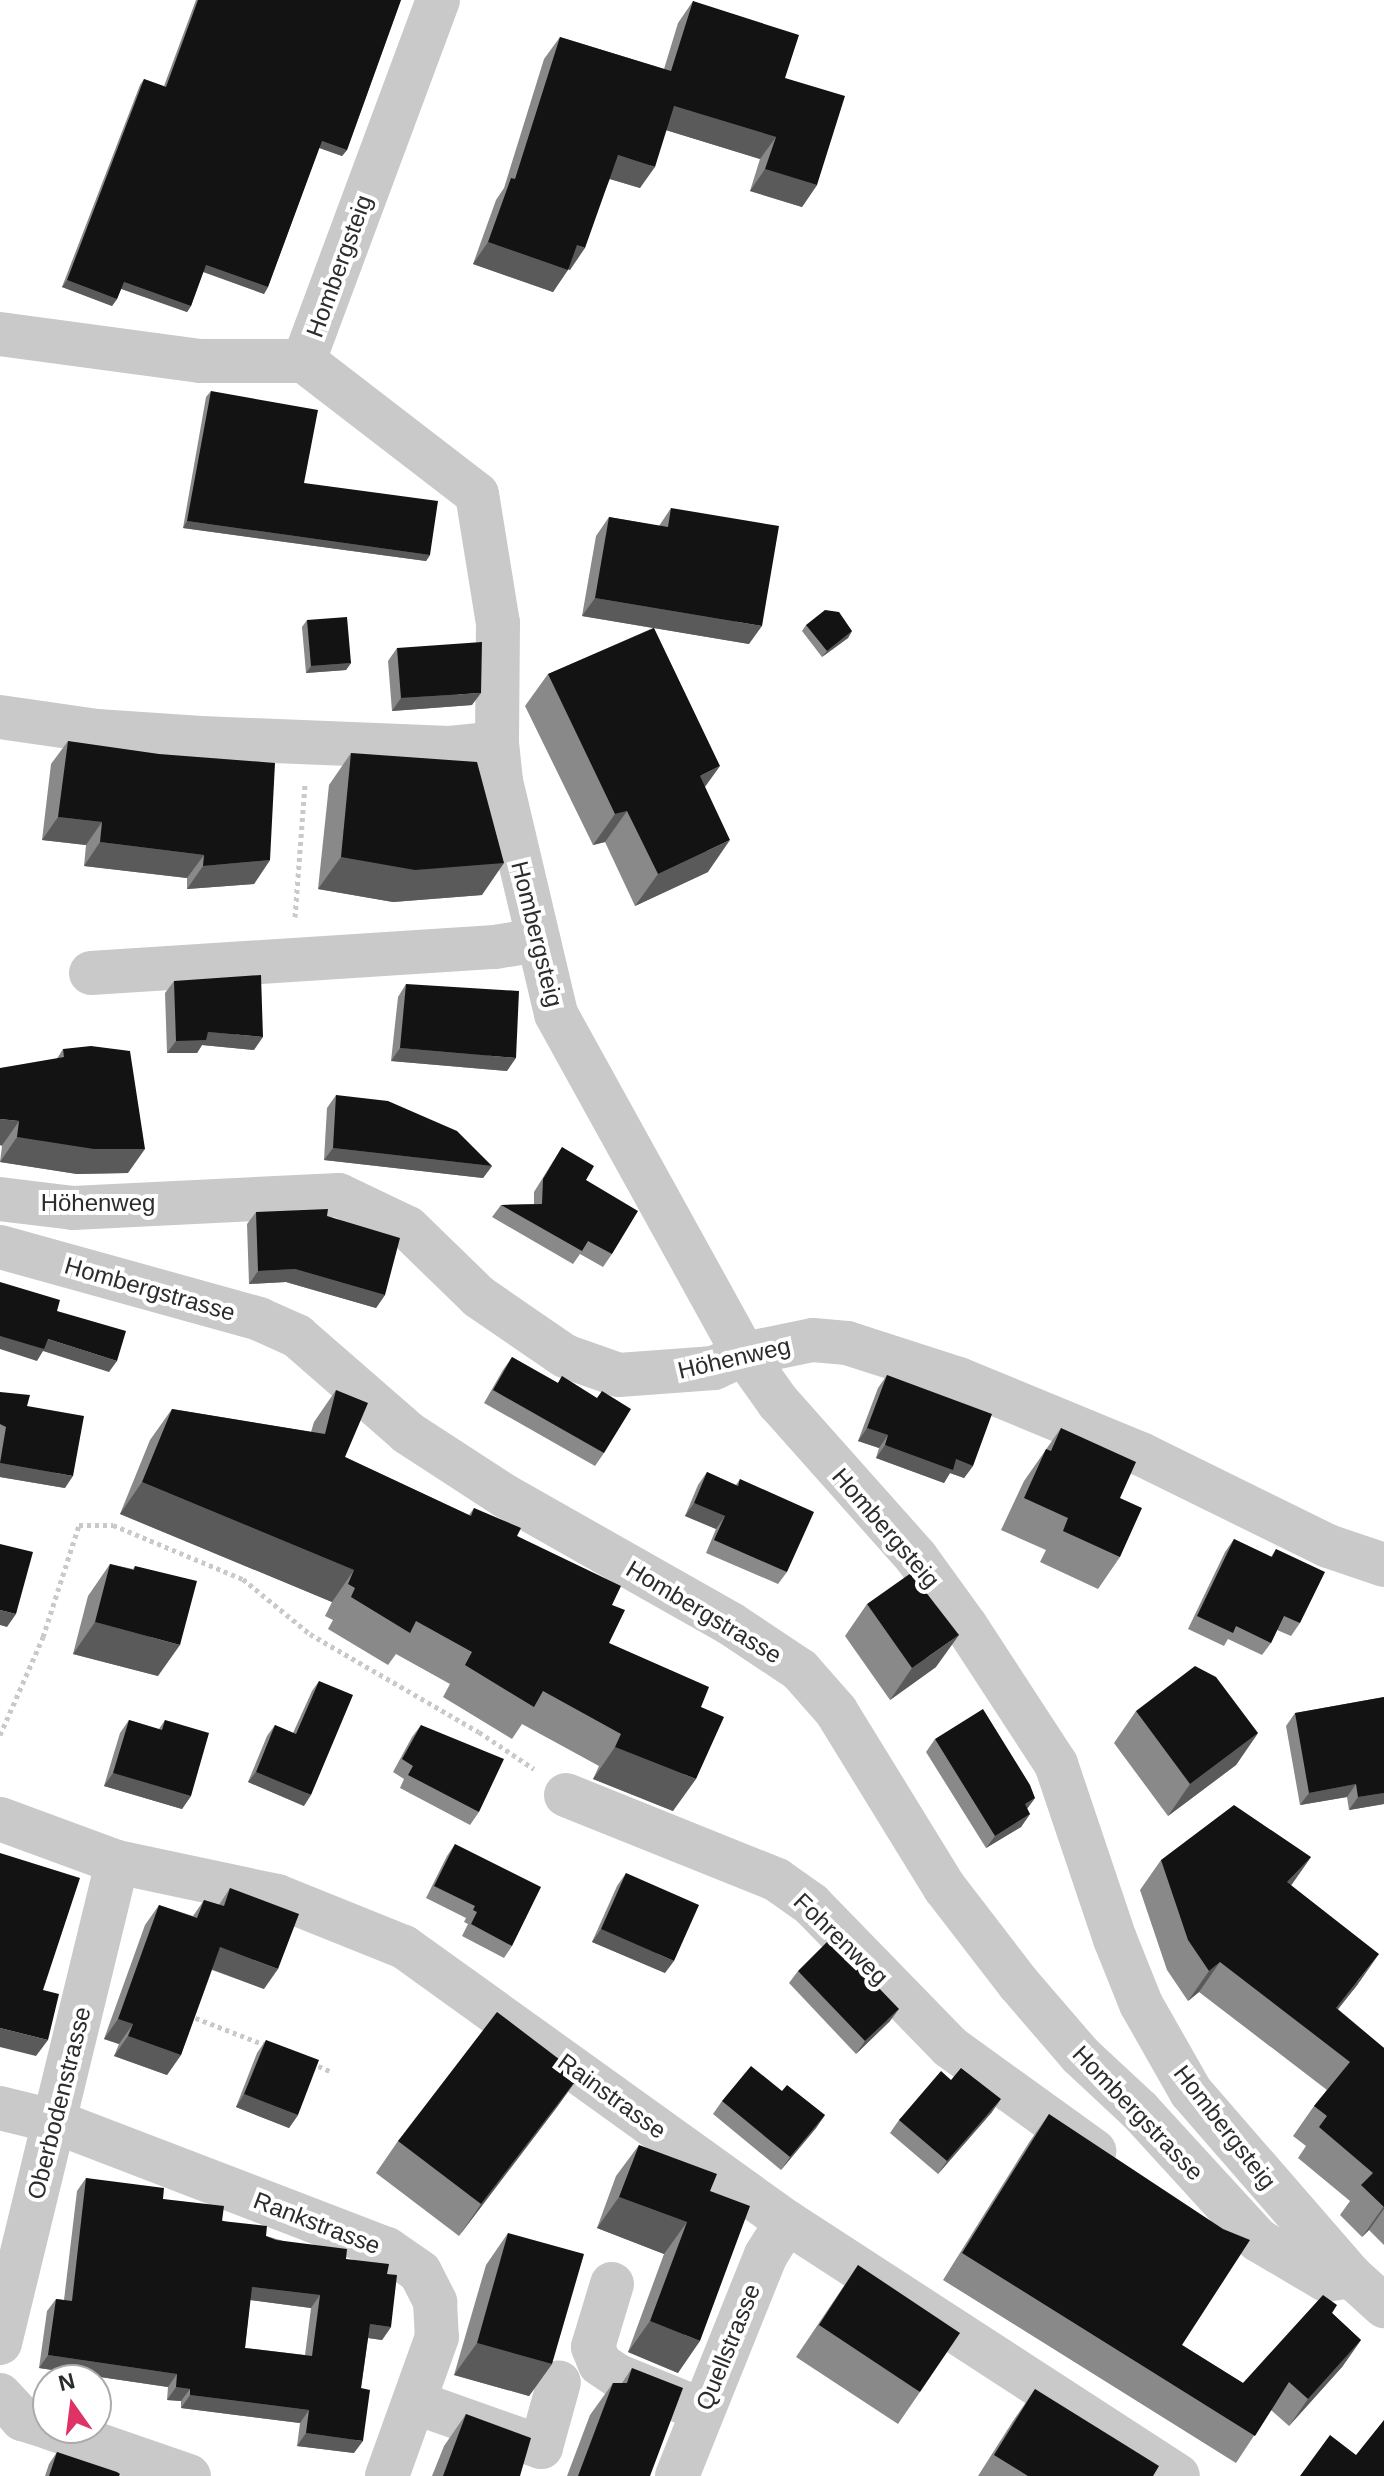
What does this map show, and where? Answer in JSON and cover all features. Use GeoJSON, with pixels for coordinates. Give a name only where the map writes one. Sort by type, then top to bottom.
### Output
{"type":"FeatureCollection","features":[{"type":"Feature","properties":{"kind":"street","name":"Hombergsteig"},"geometry":{"type":"LineString","coordinates":[[438,0],[304,361],[477,494],[498,623],[497,743],[501,781],[556,1014],[744,1354],[778,1402],[916,1557],[966,1626],[1056,1764],[1115,1939],[1164,2048],[1191,2092],[1351,2276]]}},
{"type":"Feature","properties":{"kind":"street"},"geometry":{"type":"LineString","coordinates":[[0,334],[200,361],[304,361]]}},
{"type":"Feature","properties":{"kind":"street"},"geometry":{"type":"LineString","coordinates":[[0,717],[97,731],[450,748],[497,743]]}},
{"type":"Feature","properties":{"kind":"street"},"geometry":{"type":"LineString","coordinates":[[91,973],[495,947],[538,940]]}},
{"type":"Feature","properties":{"kind":"street","name":"Höhenweg"},"geometry":{"type":"LineString","coordinates":[[0,1199],[73,1208],[339,1195],[408,1228],[479,1297],[565,1356],[619,1375],[714,1368],[744,1354],[813,1340],[847,1343],[959,1379],[1141,1454],[1328,1546],[1384,1565]]}},
{"type":"Feature","properties":{"kind":"street","name":"Hombergstrasse"},"geometry":{"type":"LineString","coordinates":[[0,1247],[259,1319],[297,1336],[408,1433],[505,1496],[731,1624],[800,1670],[836,1711],[945,1888],[1019,1984],[1080,2055],[1140,2111],[1258,2240],[1326,2280],[1351,2276]]}},
{"type":"Feature","properties":{"kind":"street","name":"Fohrenweg"},"geometry":{"type":"LineString","coordinates":[[566,1795],[777,1880],[811,1904],[950,2047],[1129,2175]]}},
{"type":"Feature","properties":{"kind":"street","name":"Rainstrasse"},"geometry":{"type":"LineString","coordinates":[[0,1819],[117,1862],[277,1896],[404,1947],[787,2222],[1178,2476]]}},
{"type":"Feature","properties":{"kind":"street","name":"Oberbodenstrasse"},"geometry":{"type":"LineString","coordinates":[[0,2343],[117,1862]]}},
{"type":"Feature","properties":{"kind":"street","name":"Rankstrasse"},"geometry":{"type":"LineString","coordinates":[[0,2108],[53,2121],[387,2249],[420,2272],[435,2302],[437,2337],[387,2476]]}},
{"type":"Feature","properties":{"kind":"street"},"geometry":{"type":"LineString","coordinates":[[1167,2201],[1218,2236],[1258,2240]]}},
{"type":"Feature","properties":{"kind":"street","name":"Quellstrasse"},"geometry":{"type":"LineString","coordinates":[[677,2476],[766,2255],[787,2222]]}},
{"type":"Feature","properties":{"kind":"street"},"geometry":{"type":"LineString","coordinates":[[1351,2276],[1384,2306]]}},
{"type":"Feature","properties":{"kind":"street"},"geometry":{"type":"LineString","coordinates":[[612,2284],[593,2347],[600,2364],[618,2376],[702,2410]]}},
{"type":"Feature","properties":{"kind":"street"},"geometry":{"type":"LineString","coordinates":[[414,2402],[541,2447],[559,2382]]}},
{"type":"Feature","properties":{"kind":"street"},"geometry":{"type":"LineString","coordinates":[[0,2395],[22,2419],[32,2422]]}},
{"type":"Feature","properties":{"kind":"street"},"geometry":{"type":"LineString","coordinates":[[96,2444],[189,2476]]}},
{"type":"Feature","properties":{"kind":"path"},"geometry":{"type":"LineString","coordinates":[[294,924],[308,741]]}},
{"type":"Feature","properties":{"kind":"path"},"geometry":{"type":"LineString","coordinates":[[0,1735],[43,1637],[79,1525],[113,1525],[231,1574],[310,1634],[479,1732],[566,1795]]}},
{"type":"Feature","properties":{"kind":"path"},"geometry":{"type":"LineString","coordinates":[[179,2011],[277,2050]]}},
{"type":"Feature","properties":{"kind":"path"},"geometry":{"type":"LineString","coordinates":[[305,2061],[332,2072]]}},
{"type":"Feature","properties":{"kind":"building"},"geometry":{"type":"Polygon","coordinates":[[[198,0],[401,0],[347,150],[322,141],[268,287],[206,265],[191,306],[124,282],[117,299],[67,280],[144,79],[166,87],[198,0]]]}},
{"type":"Feature","properties":{"kind":"building"},"geometry":{"type":"Polygon","coordinates":[[[693,1],[799,35],[785,78],[845,96],[817,185],[765,169],[776,137],[674,106],[655,167],[618,155],[585,248],[577,245],[568,270],[488,242],[511,178],[515,179],[560,37],[671,71],[693,1]]]}},
{"type":"Feature","properties":{"kind":"building"},"geometry":{"type":"Polygon","coordinates":[[[211,391],[318,410],[304,483],[438,501],[430,555],[187,521],[211,391]]]}},
{"type":"Feature","properties":{"kind":"building"},"geometry":{"type":"Polygon","coordinates":[[[671,508],[779,526],[762,626],[595,598],[609,517],[668,527],[671,508]]]}},
{"type":"Feature","properties":{"kind":"building"},"geometry":{"type":"Polygon","coordinates":[[[825,610],[839,612],[852,631],[827,651],[806,625],[825,610]]]}},
{"type":"Feature","properties":{"kind":"building"},"geometry":{"type":"Polygon","coordinates":[[[347,617],[351,663],[311,666],[307,620],[347,617]]]}},
{"type":"Feature","properties":{"kind":"building"},"geometry":{"type":"Polygon","coordinates":[[[654,628],[720,766],[700,776],[730,840],[658,874],[627,811],[615,814],[548,674],[654,628]]]}},
{"type":"Feature","properties":{"kind":"building"},"geometry":{"type":"Polygon","coordinates":[[[482,642],[481,693],[401,698],[397,648],[482,642]]]}},
{"type":"Feature","properties":{"kind":"building"},"geometry":{"type":"Polygon","coordinates":[[[68,741],[159,754],[275,763],[270,860],[203,866],[204,855],[100,842],[102,822],[58,817],[68,741]]]}},
{"type":"Feature","properties":{"kind":"building"},"geometry":{"type":"Polygon","coordinates":[[[351,753],[477,762],[504,863],[415,870],[341,857],[351,753]]]}},
{"type":"Feature","properties":{"kind":"building"},"geometry":{"type":"Polygon","coordinates":[[[261,975],[263,1037],[208,1032],[206,1040],[176,1041],[174,981],[261,975]]]}},
{"type":"Feature","properties":{"kind":"building"},"geometry":{"type":"Polygon","coordinates":[[[406,984],[519,991],[516,1058],[400,1048],[406,984]]]}},
{"type":"Feature","properties":{"kind":"building"},"geometry":{"type":"Polygon","coordinates":[[[91,1046],[130,1051],[145,1149],[94,1149],[17,1137],[19,1121],[0,1119],[0,1068],[64,1057],[63,1049],[91,1046]]]}},
{"type":"Feature","properties":{"kind":"building"},"geometry":{"type":"Polygon","coordinates":[[[336,1095],[388,1101],[457,1131],[492,1166],[333,1148],[336,1095]]]}},
{"type":"Feature","properties":{"kind":"building"},"geometry":{"type":"Polygon","coordinates":[[[562,1147],[594,1166],[586,1180],[638,1211],[612,1254],[588,1241],[582,1251],[501,1205],[542,1204],[543,1179],[562,1147]]]}},
{"type":"Feature","properties":{"kind":"building"},"geometry":{"type":"Polygon","coordinates":[[[328,1209],[327,1216],[400,1238],[385,1295],[295,1269],[258,1271],[256,1212],[328,1209]]]}},
{"type":"Feature","properties":{"kind":"building"},"geometry":{"type":"Polygon","coordinates":[[[0,1282],[60,1300],[57,1311],[126,1331],[117,1361],[48,1339],[44,1349],[0,1336],[0,1282]]]}},
{"type":"Feature","properties":{"kind":"building"},"geometry":{"type":"Polygon","coordinates":[[[512,1357],[558,1383],[562,1376],[597,1398],[602,1391],[631,1409],[604,1453],[493,1390],[512,1357]]]}},
{"type":"Feature","properties":{"kind":"building"},"geometry":{"type":"Polygon","coordinates":[[[887,1375],[992,1414],[973,1466],[956,1459],[953,1470],[885,1445],[888,1435],[867,1428],[887,1375]]]}},
{"type":"Feature","properties":{"kind":"building"},"geometry":{"type":"Polygon","coordinates":[[[336,1390],[368,1403],[345,1457],[471,1516],[474,1508],[521,1528],[517,1536],[621,1586],[612,1605],[625,1610],[609,1643],[709,1687],[701,1707],[724,1717],[696,1779],[615,1747],[621,1734],[543,1691],[534,1707],[465,1665],[472,1652],[416,1621],[410,1633],[351,1597],[355,1588],[348,1584],[354,1570],[142,1482],[172,1409],[325,1434],[336,1390]]]}},
{"type":"Feature","properties":{"kind":"building"},"geometry":{"type":"Polygon","coordinates":[[[0,1392],[30,1395],[27,1406],[84,1416],[73,1476],[0,1463],[6,1427],[0,1424],[0,1392]]]}},
{"type":"Feature","properties":{"kind":"building"},"geometry":{"type":"Polygon","coordinates":[[[1061,1428],[1136,1462],[1120,1498],[1142,1508],[1120,1557],[1063,1531],[1068,1518],[1024,1498],[1046,1449],[1051,1451],[1061,1428]]]}},
{"type":"Feature","properties":{"kind":"building"},"geometry":{"type":"Polygon","coordinates":[[[707,1472],[738,1486],[740,1479],[814,1512],[787,1572],[714,1540],[725,1516],[694,1503],[707,1472]]]}},
{"type":"Feature","properties":{"kind":"building"},"geometry":{"type":"Polygon","coordinates":[[[1234,1539],[1272,1557],[1276,1549],[1325,1572],[1300,1623],[1284,1616],[1271,1643],[1236,1626],[1233,1633],[1197,1616],[1234,1539]]]}},
{"type":"Feature","properties":{"kind":"building"},"geometry":{"type":"Polygon","coordinates":[[[0,1544],[33,1552],[16,1614],[0,1610],[0,1544]]]}},
{"type":"Feature","properties":{"kind":"building"},"geometry":{"type":"Polygon","coordinates":[[[110,1564],[134,1570],[135,1566],[197,1581],[180,1645],[95,1622],[110,1564]]]}},
{"type":"Feature","properties":{"kind":"building"},"geometry":{"type":"Polygon","coordinates":[[[911,1573],[959,1635],[912,1668],[867,1604],[911,1573]]]}},
{"type":"Feature","properties":{"kind":"building"},"geometry":{"type":"Polygon","coordinates":[[[1195,1666],[1216,1677],[1258,1733],[1190,1784],[1136,1711],[1195,1666]]]}},
{"type":"Feature","properties":{"kind":"building"},"geometry":{"type":"Polygon","coordinates":[[[319,1681],[353,1695],[311,1795],[256,1772],[275,1725],[296,1734],[319,1681]]]}},
{"type":"Feature","properties":{"kind":"building"},"geometry":{"type":"Polygon","coordinates":[[[1384,1697],[1384,1793],[1358,1797],[1356,1784],[1309,1793],[1295,1713],[1384,1697]]]}},
{"type":"Feature","properties":{"kind":"building"},"geometry":{"type":"Polygon","coordinates":[[[983,1709],[1035,1798],[1025,1804],[1030,1814],[995,1836],[935,1739],[983,1709]]]}},
{"type":"Feature","properties":{"kind":"building"},"geometry":{"type":"Polygon","coordinates":[[[129,1720],[162,1730],[165,1720],[209,1733],[191,1796],[113,1773],[129,1720]]]}},
{"type":"Feature","properties":{"kind":"building"},"geometry":{"type":"Polygon","coordinates":[[[421,1725],[504,1759],[479,1812],[408,1775],[413,1766],[402,1759],[421,1725]]]}},
{"type":"Feature","properties":{"kind":"building"},"geometry":{"type":"Polygon","coordinates":[[[1234,1805],[1311,1857],[1287,1882],[1379,1954],[1336,2008],[1384,2048],[1384,2207],[1361,2185],[1373,2173],[1319,2127],[1327,2116],[1314,2106],[1350,2062],[1220,1962],[1209,1971],[1188,1940],[1161,1860],[1234,1805]]]}},
{"type":"Feature","properties":{"kind":"building"},"geometry":{"type":"Polygon","coordinates":[[[455,1844],[541,1887],[512,1946],[471,1924],[477,1912],[473,1910],[475,1906],[434,1886],[455,1844]]]}},
{"type":"Feature","properties":{"kind":"building"},"geometry":{"type":"Polygon","coordinates":[[[0,1853],[80,1878],[43,1990],[59,1994],[48,2040],[0,2028],[0,1853]]]}},
{"type":"Feature","properties":{"kind":"building"},"geometry":{"type":"Polygon","coordinates":[[[626,1873],[699,1905],[674,1961],[601,1929],[626,1873]]]}},
{"type":"Feature","properties":{"kind":"building"},"geometry":{"type":"Polygon","coordinates":[[[230,1888],[299,1914],[278,1969],[220,1947],[181,2055],[128,2036],[133,2024],[118,2019],[159,1905],[197,1918],[204,1900],[224,1906],[230,1888]]]}},
{"type":"Feature","properties":{"kind":"building"},"geometry":{"type":"Polygon","coordinates":[[[831,1938],[899,2009],[865,2041],[798,1971],[831,1938]]]}},
{"type":"Feature","properties":{"kind":"building"},"geometry":{"type":"Polygon","coordinates":[[[497,2012],[580,2075],[481,2204],[398,2141],[497,2012]]]}},
{"type":"Feature","properties":{"kind":"building"},"geometry":{"type":"Polygon","coordinates":[[[266,2040],[319,2060],[298,2115],[244,2094],[266,2040]]]}},
{"type":"Feature","properties":{"kind":"building"},"geometry":{"type":"Polygon","coordinates":[[[751,2066],[782,2091],[787,2085],[825,2115],[790,2157],[722,2101],[751,2066]]]}},
{"type":"Feature","properties":{"kind":"building"},"geometry":{"type":"Polygon","coordinates":[[[961,2068],[1001,2099],[947,2161],[899,2120],[941,2071],[951,2080],[961,2068]]]}},
{"type":"Feature","properties":{"kind":"building"},"geometry":{"type":"Polygon","coordinates":[[[1049,2114],[1223,2229],[1250,2240],[1182,2345],[1243,2383],[1323,2295],[1337,2305],[1332,2313],[1361,2340],[1308,2399],[1289,2382],[1255,2436],[962,2253],[1049,2114]]]}},
{"type":"Feature","properties":{"kind":"building"},"geometry":{"type":"Polygon","coordinates":[[[639,2145],[717,2174],[710,2191],[750,2206],[700,2341],[650,2321],[687,2222],[619,2197],[639,2145]]]}},
{"type":"Feature","properties":{"kind":"building"},"geometry":{"type":"Polygon","coordinates":[[[86,2178],[164,2188],[163,2199],[224,2206],[222,2221],[267,2226],[266,2236],[276,2240],[347,2249],[346,2259],[389,2264],[387,2274],[397,2275],[391,2327],[370,2324],[361,2388],[370,2390],[363,2441],[306,2433],[309,2410],[190,2395],[190,2389],[176,2387],[177,2374],[48,2355],[56,2299],[72,2301],[86,2178]],[[252,2287],[245,2348],[312,2356],[320,2295],[252,2287]]]}},
{"type":"Feature","properties":{"kind":"building"},"geometry":{"type":"Polygon","coordinates":[[[508,2233],[584,2254],[552,2364],[477,2343],[508,2233]]]}},
{"type":"Feature","properties":{"kind":"building"},"geometry":{"type":"Polygon","coordinates":[[[858,2265],[960,2333],[920,2392],[819,2325],[858,2265]]]}},
{"type":"Feature","properties":{"kind":"building"},"geometry":{"type":"Polygon","coordinates":[[[632,2368],[683,2388],[650,2476],[578,2476],[613,2383],[627,2383],[632,2368]]]}},
{"type":"Feature","properties":{"kind":"building"},"geometry":{"type":"Polygon","coordinates":[[[1035,2389],[1159,2466],[1153,2476],[1028,2476],[994,2455],[1035,2389]]]}},
{"type":"Feature","properties":{"kind":"building"},"geometry":{"type":"Polygon","coordinates":[[[466,2414],[531,2438],[520,2476],[443,2476],[466,2414]]]}},
{"type":"Feature","properties":{"kind":"building"},"geometry":{"type":"Polygon","coordinates":[[[1384,2420],[1384,2476],[1300,2476],[1330,2435],[1356,2455],[1384,2420]]]}},
{"type":"Feature","properties":{"kind":"building"},"geometry":{"type":"Polygon","coordinates":[[[57,2452],[117,2472],[120,2474],[49,2476],[57,2452]]]}}]}
